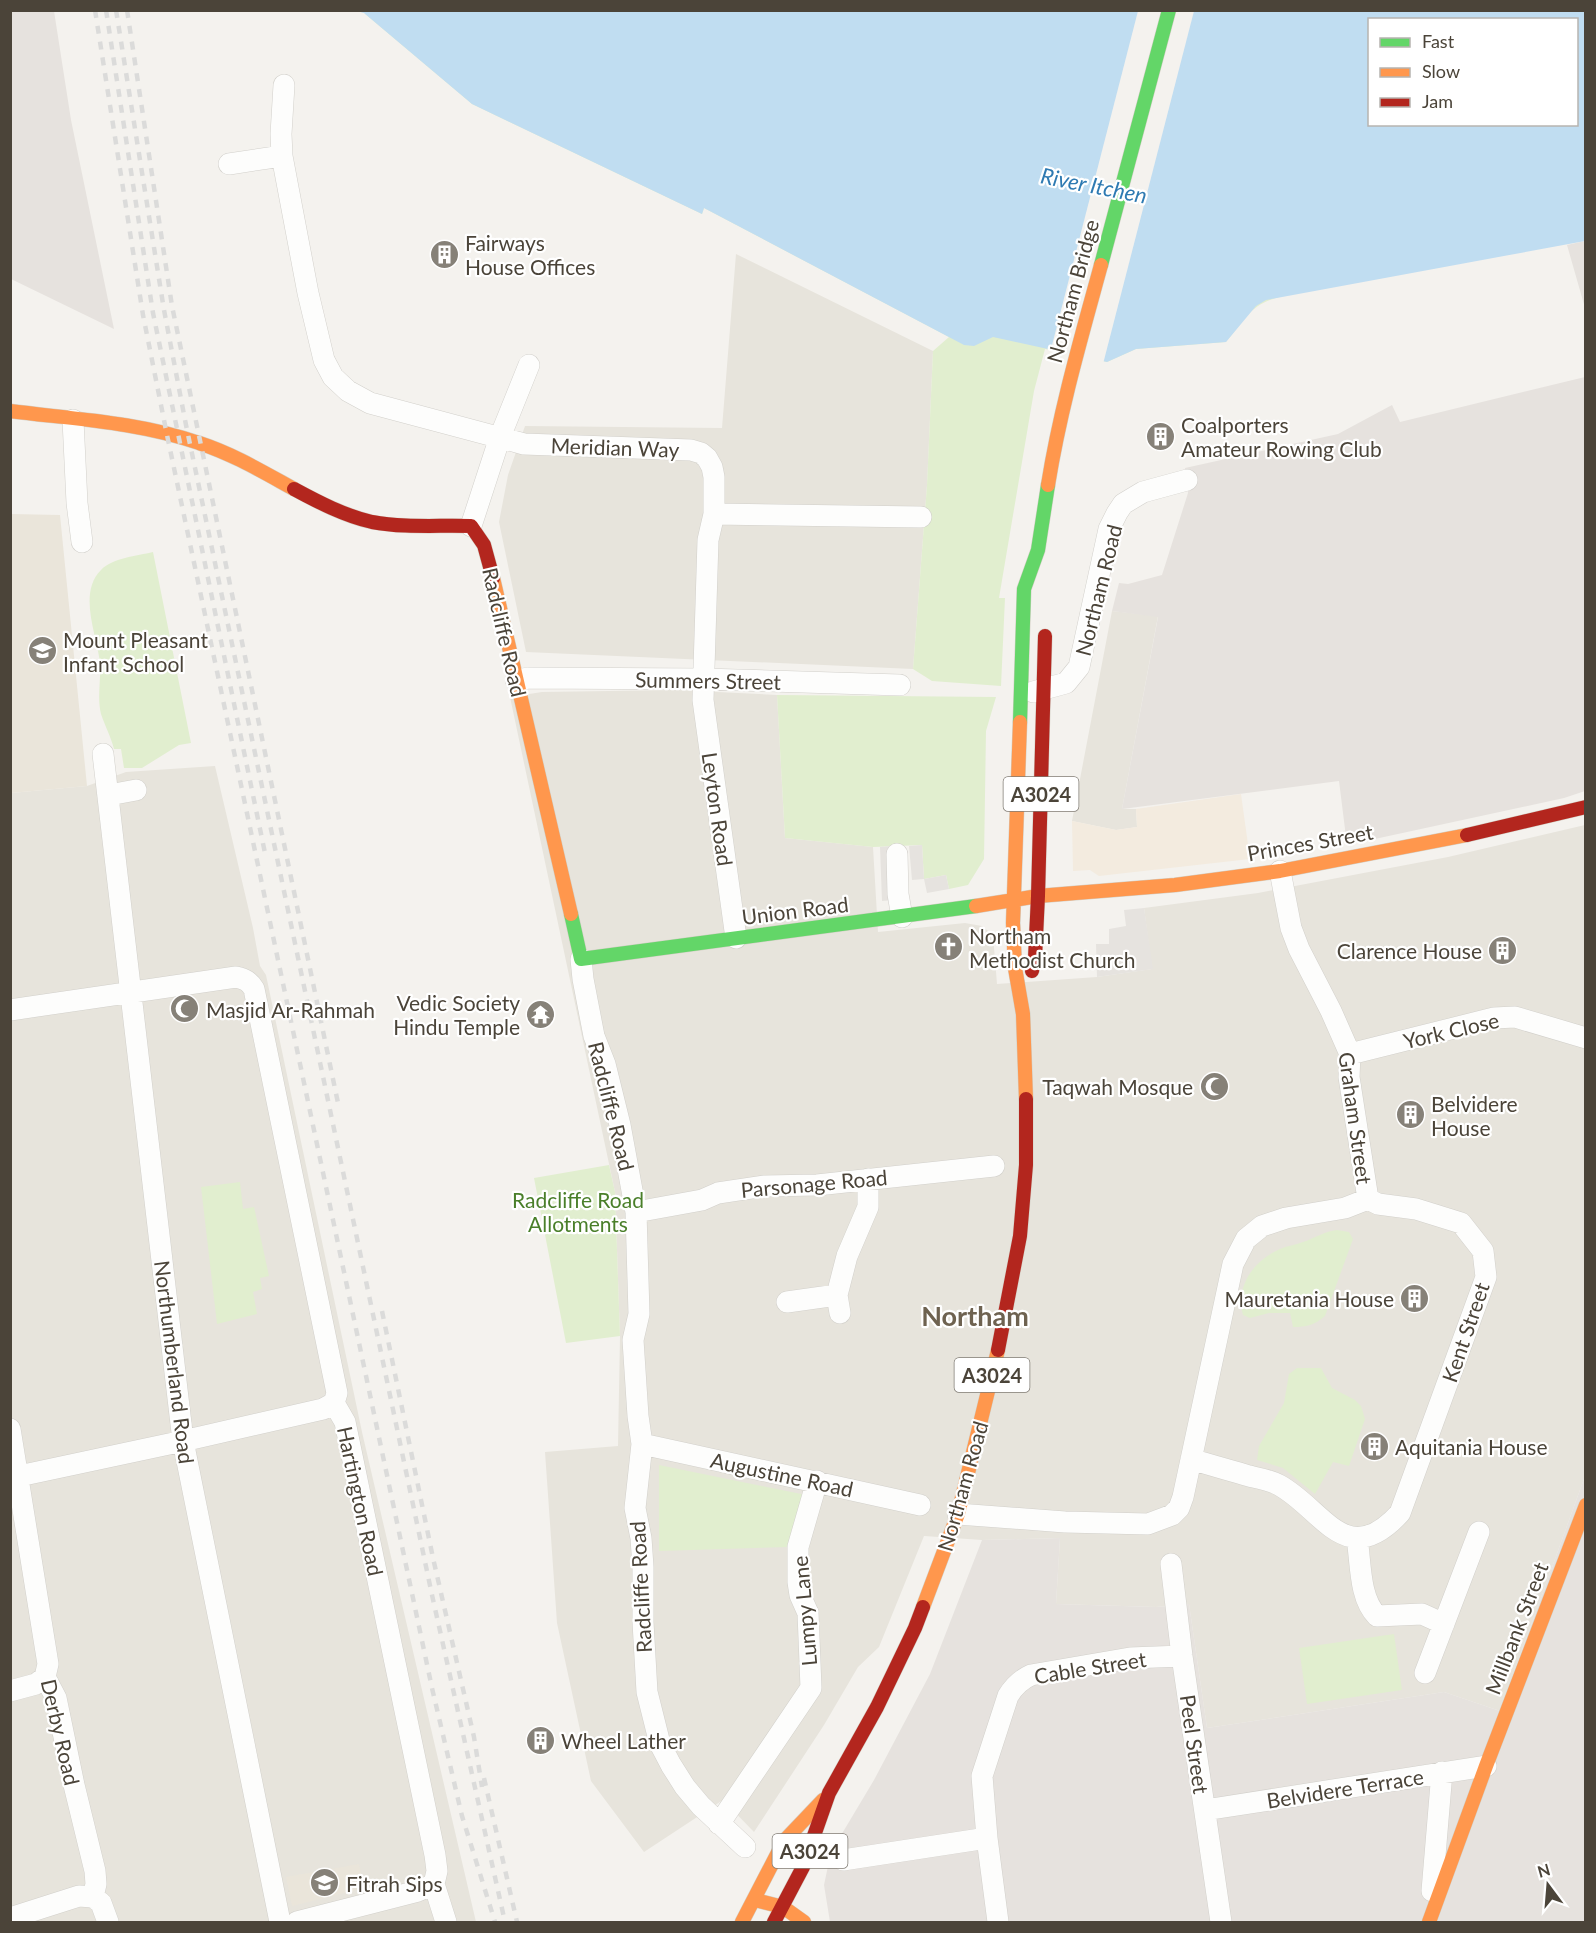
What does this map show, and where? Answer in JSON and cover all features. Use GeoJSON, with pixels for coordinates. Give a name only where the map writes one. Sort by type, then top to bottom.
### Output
{"type":"FeatureCollection","features":[{"type":"Feature","properties":{"kind":"main road","name":"Northam Bridge"},"geometry":{"type":"LineString","coordinates":[[1020,695],[1024,589],[1038,550],[1055,441],[1168,10]]}},
{"type":"Feature","properties":{"kind":"main road"},"geometry":{"type":"LineString","coordinates":[[10,411],[142,430],[201,443],[242,460],[317,500],[363,519],[390,523],[471,526]]}},
{"type":"Feature","properties":{"kind":"main road","name":"Radcliffe Road"},"geometry":{"type":"LineString","coordinates":[[471,526],[484,545],[489,560],[581,959]]}},
{"type":"Feature","properties":{"kind":"main road","name":"Northam Bridge"},"geometry":{"type":"LineString","coordinates":[[1038,550],[1043,570]]}},
{"type":"Feature","properties":{"kind":"main road","name":"A3024"},"geometry":{"type":"LineString","coordinates":[[1043,691],[1046,618]]}},
{"type":"Feature","properties":{"kind":"main road","name":"Northam Road"},"geometry":{"type":"LineString","coordinates":[[1023,1014],[1035,958],[1043,691]]}},
{"type":"Feature","properties":{"kind":"main road","name":"Northam Road"},"geometry":{"type":"LineString","coordinates":[[774,1923],[809,1854],[829,1793],[878,1707],[915,1628],[958,1514],[998,1350],[1020,1236],[1027,1125],[1023,1014],[1015,962],[1014,900],[1020,695]]}},
{"type":"Feature","properties":{"kind":"main road","name":"Princes Street"},"geometry":{"type":"LineString","coordinates":[[1014,900],[1175,885],[1280,871],[1482,832],[1586,807]]}},
{"type":"Feature","properties":{"kind":"main road","name":"Union Road"},"geometry":{"type":"LineString","coordinates":[[581,959],[1014,900]]}},
{"type":"Feature","properties":{"kind":"main road","name":"Millbank Street"},"geometry":{"type":"LineString","coordinates":[[1429,1922],[1586,1505]]}},
{"type":"Feature","properties":{"kind":"main road","name":"Northam Road"},"geometry":{"type":"LineString","coordinates":[[742,1923],[784,1841],[829,1793]]}},
{"type":"Feature","properties":{"kind":"main road"},"geometry":{"type":"LineString","coordinates":[[754,1899],[783,1907],[804,1923]]}},
{"type":"Feature","properties":{"kind":"main road"},"geometry":{"type":"LineString","coordinates":[[754,1899],[768,1923]]}},
{"type":"Feature","properties":{"kind":"street","name":"Meridian Way"},"geometry":{"type":"LineString","coordinates":[[284,85],[280,134],[282,156],[319,343],[324,360],[333,377],[348,391],[370,403],[524,444],[691,450],[707,458],[714,477],[714,514],[708,540],[703,680]]}},
{"type":"Feature","properties":{"kind":"street"},"geometry":{"type":"LineString","coordinates":[[229,164],[282,156]]}},
{"type":"Feature","properties":{"kind":"street"},"geometry":{"type":"LineString","coordinates":[[471,526],[500,437],[529,365]]}},
{"type":"Feature","properties":{"kind":"street"},"geometry":{"type":"LineString","coordinates":[[73,420],[77,503],[85,530]]}},
{"type":"Feature","properties":{"kind":"street","name":"Northam Road"},"geometry":{"type":"LineString","coordinates":[[1020,695],[1043,691],[1066,683],[1079,667],[1109,529],[1123,504],[1143,492],[1187,480]]}},
{"type":"Feature","properties":{"kind":"street"},"geometry":{"type":"LineString","coordinates":[[714,514],[921,517]]}},
{"type":"Feature","properties":{"kind":"street","name":"Summers Street"},"geometry":{"type":"LineString","coordinates":[[516,680],[530,678],[703,680],[900,685]]}},
{"type":"Feature","properties":{"kind":"street","name":"Leyton Road"},"geometry":{"type":"LineString","coordinates":[[703,680],[703,700],[736,938]]}},
{"type":"Feature","properties":{"kind":"street","name":"Northumberland Road"},"geometry":{"type":"LineString","coordinates":[[104,754],[183,1441],[280,1923]]}},
{"type":"Feature","properties":{"kind":"street"},"geometry":{"type":"LineString","coordinates":[[109,795],[136,790]]}},
{"type":"Feature","properties":{"kind":"street"},"geometry":{"type":"LineString","coordinates":[[897,854],[898,894],[902,917]]}},
{"type":"Feature","properties":{"kind":"street","name":"Graham Street"},"geometry":{"type":"LineString","coordinates":[[1280,871],[1291,928],[1299,949],[1350,1054],[1350,1077],[1368,1199]]}},
{"type":"Feature","properties":{"kind":"street","name":"Radcliffe Road"},"geometry":{"type":"LineString","coordinates":[[581,959],[582,979],[594,1036],[608,1074],[636,1212],[639,1314],[633,1340],[642,1444],[635,1508],[641,1538],[645,1664],[649,1701],[660,1744],[671,1765],[685,1786],[719,1824],[745,1847]]}},
{"type":"Feature","properties":{"kind":"street","name":"Hartington Road"},"geometry":{"type":"LineString","coordinates":[[132,992],[236,977],[245,979],[254,989],[337,1393],[334,1403],[345,1422],[435,1855],[437,1878],[434,1884],[446,1923]]}},
{"type":"Feature","properties":{"kind":"street"},"geometry":{"type":"LineString","coordinates":[[10,1010],[132,992]]}},
{"type":"Feature","properties":{"kind":"street","name":"York Close"},"geometry":{"type":"LineString","coordinates":[[1350,1054],[1494,1018],[1515,1017],[1586,1038]]}},
{"type":"Feature","properties":{"kind":"street","name":"Parsonage Road"},"geometry":{"type":"LineString","coordinates":[[636,1212],[702,1200],[718,1192],[765,1186],[817,1185],[994,1166]]}},
{"type":"Feature","properties":{"kind":"street"},"geometry":{"type":"LineString","coordinates":[[787,1302],[838,1304],[847,1256],[868,1207],[868,1179]]}},
{"type":"Feature","properties":{"kind":"street"},"geometry":{"type":"LineString","coordinates":[[958,1514],[1065,1522],[1148,1524],[1172,1515],[1179,1508],[1183,1497],[1233,1264],[1246,1239],[1262,1226],[1286,1218],[1345,1208],[1368,1199]]}},
{"type":"Feature","properties":{"kind":"street","name":"Kent Street"},"geometry":{"type":"LineString","coordinates":[[1357,1538],[1387,1527],[1400,1513],[1486,1277],[1483,1251],[1461,1223],[1416,1209],[1377,1204],[1368,1199]]}},
{"type":"Feature","properties":{"kind":"street"},"geometry":{"type":"LineString","coordinates":[[19,1476],[323,1409],[334,1403]]}},
{"type":"Feature","properties":{"kind":"street","name":"Derby Road"},"geometry":{"type":"LineString","coordinates":[[10,1429],[19,1476],[16,1503],[48,1664],[45,1677],[56,1698],[95,1871],[96,1884],[93,1897]]}},
{"type":"Feature","properties":{"kind":"street","name":"Augustine Road"},"geometry":{"type":"LineString","coordinates":[[642,1444],[920,1505]]}},
{"type":"Feature","properties":{"kind":"street"},"geometry":{"type":"LineString","coordinates":[[1191,1459],[1276,1484],[1294,1494],[1331,1529],[1357,1538],[1368,1607],[1377,1616],[1422,1614],[1444,1624]]}},
{"type":"Feature","properties":{"kind":"street","name":"Lumpy Lane"},"geometry":{"type":"LineString","coordinates":[[719,1824],[811,1688],[808,1613],[799,1589],[798,1547],[817,1481]]}},
{"type":"Feature","properties":{"kind":"street"},"geometry":{"type":"LineString","coordinates":[[1425,1673],[1479,1532]]}},
{"type":"Feature","properties":{"kind":"street","name":"Peel Street"},"geometry":{"type":"LineString","coordinates":[[1171,1564],[1221,1923]]}},
{"type":"Feature","properties":{"kind":"street","name":"Cable Street"},"geometry":{"type":"LineString","coordinates":[[998,1923],[982,1776],[1008,1696],[1021,1679],[1031,1675],[1130,1658],[1182,1656]]}},
{"type":"Feature","properties":{"kind":"street"},"geometry":{"type":"LineString","coordinates":[[10,1691],[36,1684],[45,1677]]}},
{"type":"Feature","properties":{"kind":"street","name":"Belvidere Terrace"},"geometry":{"type":"LineString","coordinates":[[1205,1809],[1486,1766]]}},
{"type":"Feature","properties":{"kind":"street"},"geometry":{"type":"LineString","coordinates":[[1429,1922],[1442,1772]]}},
{"type":"Feature","properties":{"kind":"street"},"geometry":{"type":"LineString","coordinates":[[843,1860],[987,1838]]}},
{"type":"Feature","properties":{"kind":"street"},"geometry":{"type":"LineString","coordinates":[[297,1923],[418,1891],[434,1884]]}},
{"type":"Feature","properties":{"kind":"street"},"geometry":{"type":"LineString","coordinates":[[10,1918],[79,1896],[93,1897],[101,1904],[108,1923]]}},
{"type":"Feature","properties":{"kind":"shaded area"},"geometry":{"type":"Polygon","coordinates":[[[10,11],[54,11],[71,120],[114,329],[11,279],[10,11]]]}},
{"type":"Feature","properties":{"kind":"shaded area"},"geometry":{"type":"Polygon","coordinates":[[[1585,241],[1585,308],[1567,245],[1585,241]]]}},
{"type":"Feature","properties":{"kind":"shaded area"},"geometry":{"type":"Polygon","coordinates":[[[736,254],[933,351],[927,485],[913,669],[526,652],[499,522],[508,475],[525,426],[722,428],[736,254]]]}},
{"type":"Feature","properties":{"kind":"shaded area"},"geometry":{"type":"Polygon","coordinates":[[[1585,377],[1585,791],[1564,798],[1347,845],[1339,781],[1122,809],[1158,617],[1112,611],[1119,583],[1128,584],[1162,575],[1188,493],[1185,468],[1338,434],[1392,405],[1400,422],[1585,377]]]}},
{"type":"Feature","properties":{"kind":"shaded area","name":"Mount Pleasant Infant School"},"geometry":{"type":"Polygon","coordinates":[[[11,514],[60,515],[87,786],[11,793],[11,514]]]}},
{"type":"Feature","properties":{"kind":"shaded area"},"geometry":{"type":"Polygon","coordinates":[[[1112,611],[1158,616],[1122,809],[1136,809],[1137,827],[1116,830],[1072,821],[1112,611]]]}},
{"type":"Feature","properties":{"kind":"shaded area"},"geometry":{"type":"Polygon","coordinates":[[[676,690],[777,695],[785,838],[873,847],[878,932],[965,923],[982,926],[993,935],[997,984],[1097,977],[1152,969],[1144,908],[1258,893],[1448,857],[1585,825],[1585,1476],[1500,1711],[1444,1692],[1207,1728],[1189,1604],[1156,1607],[1056,1604],[1060,1538],[982,1540],[924,1536],[879,1647],[858,1667],[824,1725],[754,1832],[723,1800],[644,1852],[591,1781],[557,1623],[545,1452],[618,1446],[620,1336],[615,1192],[510,697],[542,692],[676,690]]]}},
{"type":"Feature","properties":{"kind":"shaded area"},"geometry":{"type":"Polygon","coordinates":[[[215,766],[260,966],[266,975],[362,1432],[476,1922],[11,1922],[11,793],[87,786],[126,772],[215,766]]]}},
{"type":"Feature","properties":{"kind":"shaded area"},"geometry":{"type":"Polygon","coordinates":[[[1241,794],[1250,859],[1099,876],[1090,870],[1073,871],[1072,821],[1116,830],[1137,827],[1136,809],[1241,794]]]}},
{"type":"Feature","properties":{"kind":"shaded area"},"geometry":{"type":"Polygon","coordinates":[[[922,845],[924,879],[912,880],[909,846],[922,845]]]}},
{"type":"Feature","properties":{"kind":"shaded area"},"geometry":{"type":"Polygon","coordinates":[[[892,846],[894,900],[882,901],[880,847],[892,846]]]}},
{"type":"Feature","properties":{"kind":"shaded area"},"geometry":{"type":"Polygon","coordinates":[[[946,875],[949,889],[927,893],[924,879],[946,875]]]}},
{"type":"Feature","properties":{"kind":"shaded area"},"geometry":{"type":"Polygon","coordinates":[[[1144,908],[1153,969],[1097,977],[1096,944],[1109,944],[1109,929],[1126,926],[1124,910],[1144,908]]]}},
{"type":"Feature","properties":{"kind":"shaded area"},"geometry":{"type":"Polygon","coordinates":[[[1585,1476],[1585,1922],[830,1922],[824,1885],[831,1852],[874,1780],[930,1674],[982,1540],[1060,1538],[1056,1604],[1156,1607],[1189,1604],[1207,1728],[1444,1692],[1500,1711],[1585,1476]]]}},
{"type":"Feature","properties":{"kind":"shaded area","name":"Fitrah Sips"},"geometry":{"type":"Polygon","coordinates":[[[359,1864],[364,1888],[292,1906],[286,1877],[359,1864]]]}},
{"type":"Feature","properties":{"kind":"green space"},"geometry":{"type":"Polygon","coordinates":[[[364,13],[1283,296],[1256,307],[1226,342],[1136,349],[1107,362],[1045,349],[1034,391],[999,598],[1005,598],[1001,686],[932,681],[913,669],[927,485],[933,351],[949,337],[704,208],[702,214],[472,104],[364,13]]]}},
{"type":"Feature","properties":{"kind":"green space"},"geometry":{"type":"Polygon","coordinates":[[[153,552],[191,743],[179,745],[142,768],[124,768],[121,749],[114,749],[101,714],[100,664],[91,616],[90,591],[94,580],[106,566],[125,558],[153,552]]]}},
{"type":"Feature","properties":{"kind":"green space"},"geometry":{"type":"Polygon","coordinates":[[[777,695],[996,697],[986,731],[984,859],[968,885],[949,889],[946,875],[924,879],[922,845],[873,847],[785,838],[777,695]]]}},
{"type":"Feature","properties":{"kind":"green space","name":"Radcliffe Road Allotments"},"geometry":{"type":"Polygon","coordinates":[[[609,1165],[615,1192],[620,1336],[566,1343],[534,1178],[609,1165]]]}},
{"type":"Feature","properties":{"kind":"green space"},"geometry":{"type":"Polygon","coordinates":[[[240,1182],[243,1209],[254,1207],[269,1276],[260,1278],[262,1289],[253,1292],[257,1314],[217,1324],[201,1187],[240,1182]]]}},
{"type":"Feature","properties":{"kind":"green space"},"geometry":{"type":"Polygon","coordinates":[[[1337,1230],[1349,1232],[1353,1239],[1325,1316],[1310,1325],[1293,1327],[1290,1313],[1269,1313],[1250,1318],[1243,1315],[1241,1304],[1244,1284],[1262,1260],[1280,1249],[1337,1230]]]}},
{"type":"Feature","properties":{"kind":"green space"},"geometry":{"type":"Polygon","coordinates":[[[1297,1368],[1321,1368],[1332,1388],[1355,1400],[1361,1406],[1365,1419],[1349,1466],[1333,1462],[1315,1494],[1283,1468],[1257,1460],[1259,1446],[1284,1403],[1289,1374],[1297,1368]]]}},
{"type":"Feature","properties":{"kind":"green space"},"geometry":{"type":"Polygon","coordinates":[[[659,1465],[806,1495],[788,1547],[659,1551],[659,1465]]]}},
{"type":"Feature","properties":{"kind":"green space"},"geometry":{"type":"Polygon","coordinates":[[[1394,1634],[1402,1690],[1307,1704],[1299,1648],[1394,1634]]]}},
{"type":"Feature","properties":{"kind":"water","name":"River Itchen"},"geometry":{"type":"Polygon","coordinates":[[[357,11],[1585,11],[1585,241],[1266,300],[1256,306],[1226,342],[1136,349],[1107,362],[993,337],[974,346],[964,345],[704,208],[702,214],[472,104],[364,13],[357,11]]]}},
{"type":"Feature","properties":{"kind":"pier"},"geometry":{"type":"Polygon","coordinates":[[[1138,11],[1194,11],[1103,364],[1050,353],[1138,11]]]}},
{"type":"Feature","properties":{"kind":"railway"},"geometry":{"type":"LineString","coordinates":[[95,10],[143,315],[167,435],[432,1688],[462,1816],[495,1922]]}},
{"type":"Feature","properties":{"kind":"railway"},"geometry":{"type":"LineString","coordinates":[[106,10],[153,313],[265,853]]}},
{"type":"Feature","properties":{"kind":"railway"},"geometry":{"type":"LineString","coordinates":[[116,10],[164,310],[186,425],[432,1595],[505,1922]]}},
{"type":"Feature","properties":{"kind":"railway"},"geometry":{"type":"LineString","coordinates":[[127,10],[172,306],[338,1103]]}},
{"type":"Feature","properties":{"kind":"railway"},"geometry":{"type":"LineString","coordinates":[[382,1311],[433,1558],[474,1737],[482,1787]]}},
{"type":"Feature","properties":{"kind":"railway"},"geometry":{"type":"LineString","coordinates":[[484,1778],[517,1922]]}},
{"type":"Feature","properties":{"kind":"traffic: fast"},"geometry":{"type":"LineString","coordinates":[[1101,265],[1169,10]]}},
{"type":"Feature","properties":{"kind":"traffic: fast"},"geometry":{"type":"LineString","coordinates":[[1020,722],[1024,589],[1038,550],[1048,485]]}},
{"type":"Feature","properties":{"kind":"traffic: fast"},"geometry":{"type":"LineString","coordinates":[[571,914],[581,959],[976,906]]}},
{"type":"Feature","properties":{"kind":"traffic: slow"},"geometry":{"type":"LineString","coordinates":[[1048,485],[1065,402],[1101,265]]}},
{"type":"Feature","properties":{"kind":"traffic: slow"},"geometry":{"type":"LineString","coordinates":[[10,411],[106,422],[176,436],[224,452],[294,489]]}},
{"type":"Feature","properties":{"kind":"traffic: slow"},"geometry":{"type":"LineString","coordinates":[[493,578],[571,914]]}},
{"type":"Feature","properties":{"kind":"traffic: slow"},"geometry":{"type":"LineString","coordinates":[[1020,722],[1013,923],[1015,968],[1023,1014],[1026,1099]]}},
{"type":"Feature","properties":{"kind":"traffic: slow"},"geometry":{"type":"LineString","coordinates":[[976,906],[1038,896],[1175,885],[1280,871],[1467,835]]}},
{"type":"Feature","properties":{"kind":"traffic: slow"},"geometry":{"type":"LineString","coordinates":[[923,1607],[958,1514],[998,1350]]}},
{"type":"Feature","properties":{"kind":"traffic: slow"},"geometry":{"type":"LineString","coordinates":[[1429,1922],[1586,1505]]}},
{"type":"Feature","properties":{"kind":"traffic: slow"},"geometry":{"type":"LineString","coordinates":[[742,1922],[784,1841],[823,1800]]}},
{"type":"Feature","properties":{"kind":"traffic: slow"},"geometry":{"type":"LineString","coordinates":[[759,1901],[783,1907],[804,1922]]}},
{"type":"Feature","properties":{"kind":"traffic: jam"},"geometry":{"type":"LineString","coordinates":[[294,489],[322,504],[372,522],[409,526],[471,526],[484,545],[493,578]]}},
{"type":"Feature","properties":{"kind":"traffic: jam"},"geometry":{"type":"LineString","coordinates":[[1032,971],[1035,958],[1038,896],[1045,636]]}},
{"type":"Feature","properties":{"kind":"traffic: jam"},"geometry":{"type":"LineString","coordinates":[[1467,835],[1586,807]]}},
{"type":"Feature","properties":{"kind":"traffic: jam"},"geometry":{"type":"LineString","coordinates":[[998,1350],[1020,1236],[1026,1165],[1026,1099]]}},
{"type":"Feature","properties":{"kind":"traffic: jam"},"geometry":{"type":"LineString","coordinates":[[774,1922],[803,1867],[829,1793],[877,1707],[923,1607]]}},
{"type":"Feature","properties":{"kind":"place","name":"Fairways House Offices"},"geometry":{"type":"Point","coordinates":[444,254]}},
{"type":"Feature","properties":{"kind":"place","name":"Coalporters Amateur Rowing Club"},"geometry":{"type":"Point","coordinates":[1160,436]}},
{"type":"Feature","properties":{"kind":"place","name":"Mount Pleasant Infant School"},"geometry":{"type":"Point","coordinates":[42,651]}},
{"type":"Feature","properties":{"kind":"place","name":"Northam Methodist Church"},"geometry":{"type":"Point","coordinates":[948,947]}},
{"type":"Feature","properties":{"kind":"place","name":"Clarence House"},"geometry":{"type":"Point","coordinates":[1503,950]}},
{"type":"Feature","properties":{"kind":"place","name":"Masjid Ar-Rahmah"},"geometry":{"type":"Point","coordinates":[185,1009]}},
{"type":"Feature","properties":{"kind":"place","name":"Vedic Society Hindu Temple"},"geometry":{"type":"Point","coordinates":[541,1014]}},
{"type":"Feature","properties":{"kind":"place","name":"Taqwah Mosque"},"geometry":{"type":"Point","coordinates":[1214,1086]}},
{"type":"Feature","properties":{"kind":"place","name":"Belvidere House"},"geometry":{"type":"Point","coordinates":[1410,1115]}},
{"type":"Feature","properties":{"kind":"place","name":"Mauretania House"},"geometry":{"type":"Point","coordinates":[1415,1298]}},
{"type":"Feature","properties":{"kind":"place","name":"Aquitania House"},"geometry":{"type":"Point","coordinates":[1374,1446]}},
{"type":"Feature","properties":{"kind":"place","name":"Wheel Lather"},"geometry":{"type":"Point","coordinates":[540,1740]}},
{"type":"Feature","properties":{"kind":"place","name":"Fitrah Sips"},"geometry":{"type":"Point","coordinates":[325,1883]}},
{"type":"Feature","properties":{"kind":"district","name":"Northam"},"geometry":{"type":"Point","coordinates":[975,1315]}}]}
